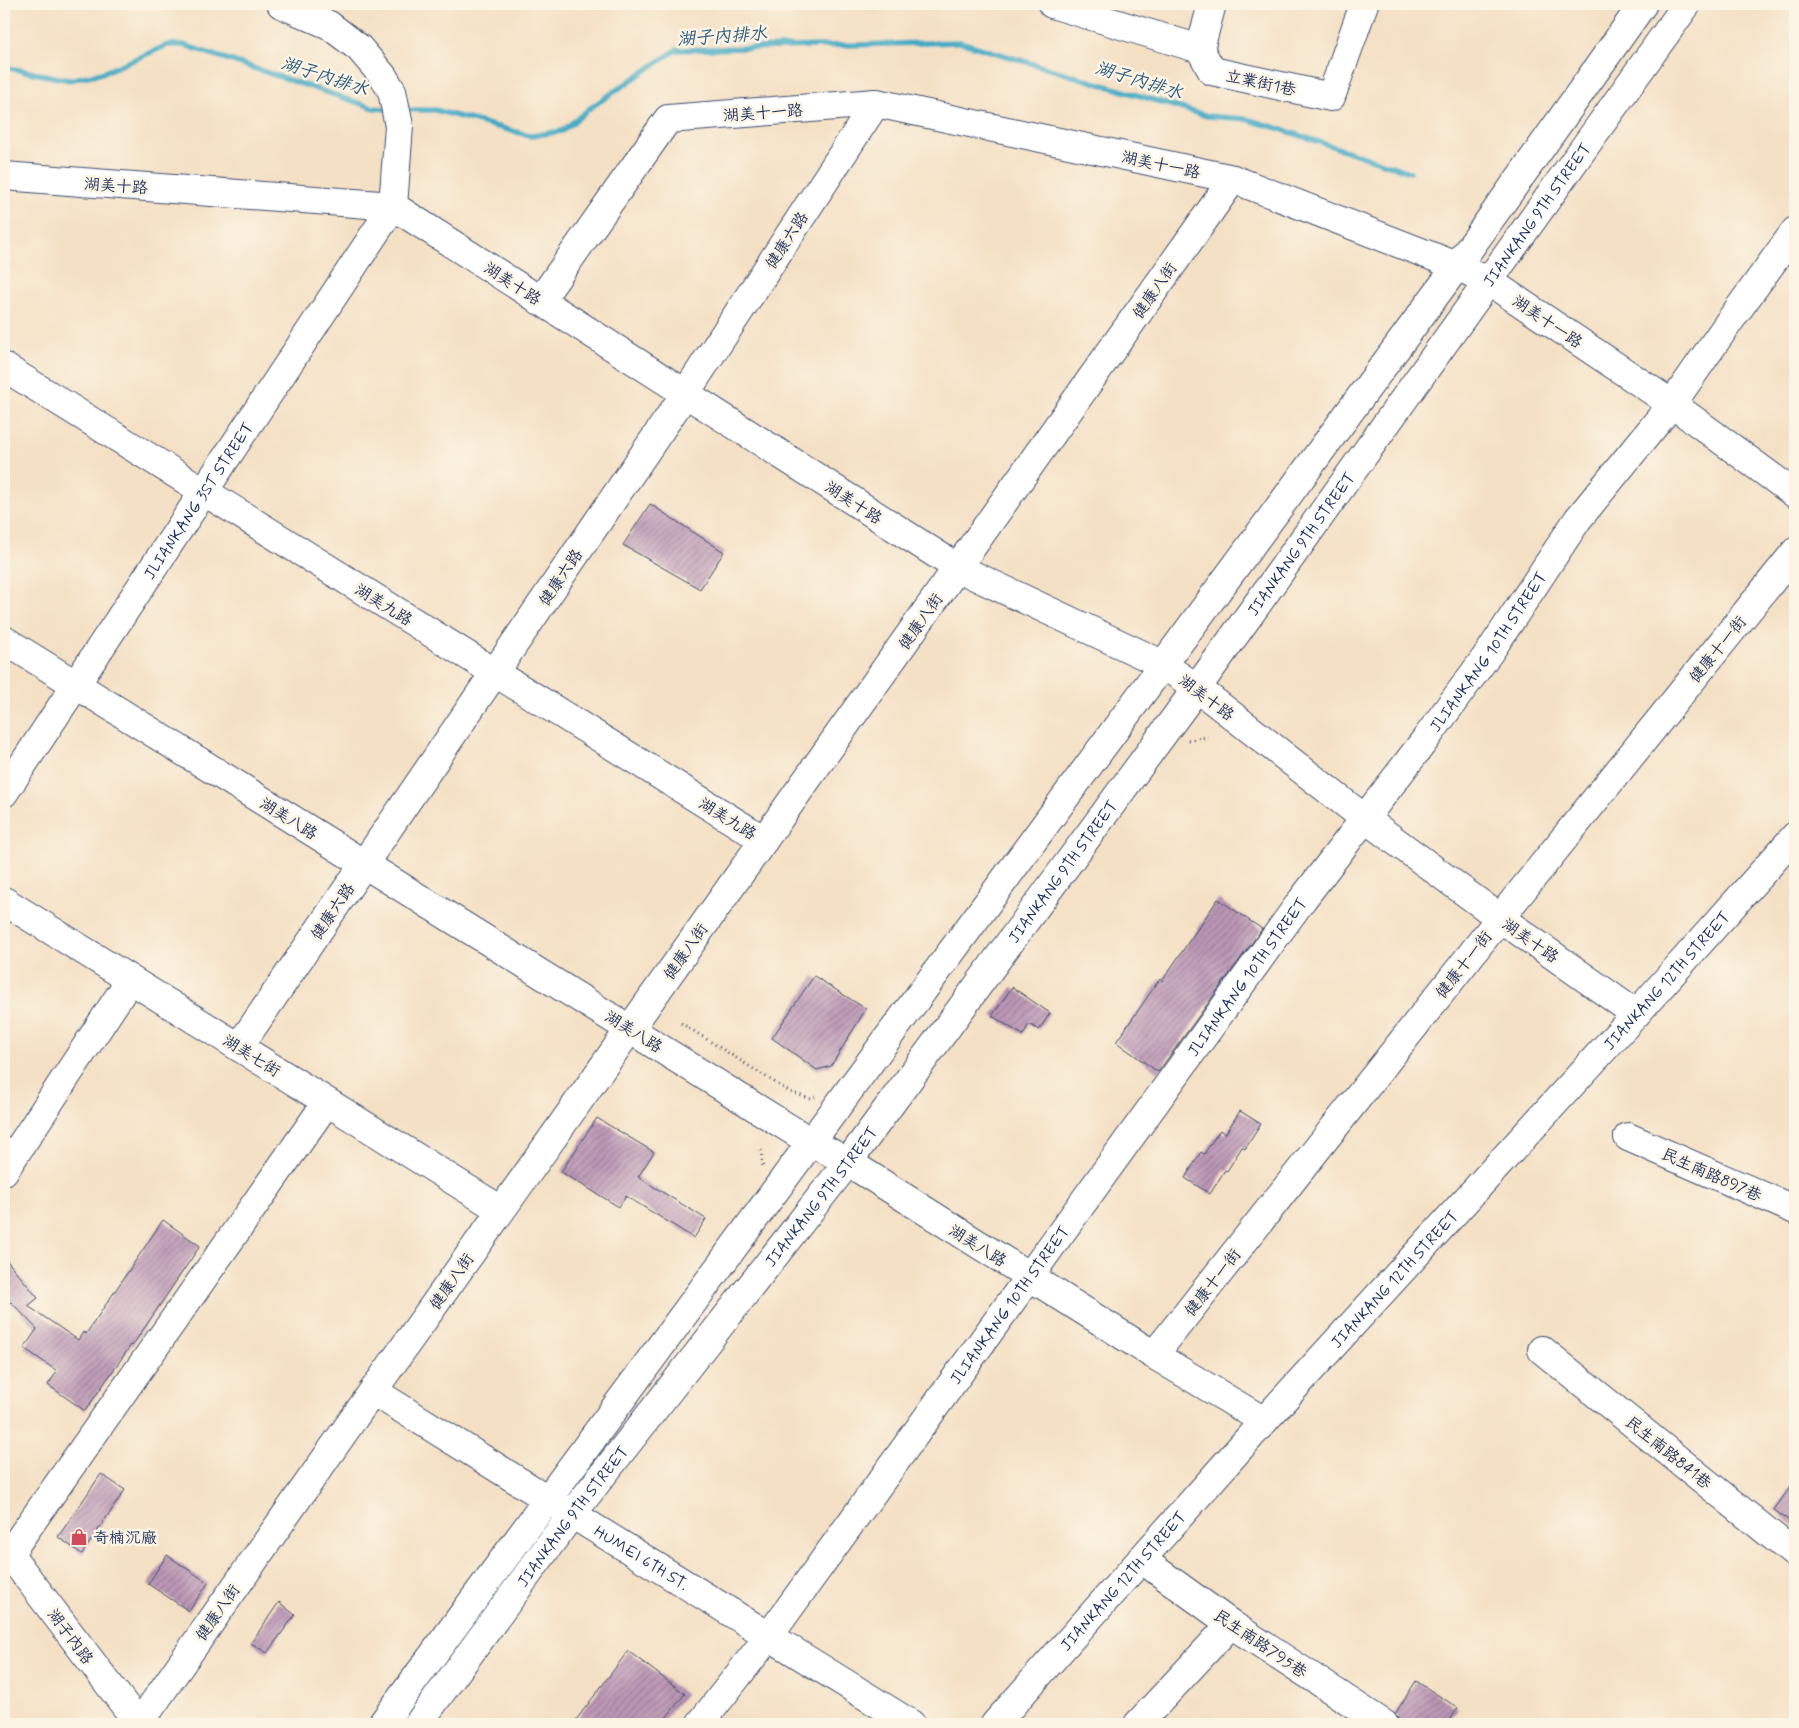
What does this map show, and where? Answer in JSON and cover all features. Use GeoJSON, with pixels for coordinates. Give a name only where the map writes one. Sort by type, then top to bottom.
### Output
{"type":"FeatureCollection","features":[{"type":"Feature","properties":{"kind":"street"},"geometry":{"type":"LineString","coordinates":[[281,4],[329,25],[359,48],[383,76],[392,91],[399,126],[393,206]]}},
{"type":"Feature","properties":{"kind":"street"},"geometry":{"type":"LineString","coordinates":[[1052,4],[1200,49],[1212,4]]}},
{"type":"Feature","properties":{"kind":"street","name":"立業街1巷"},"geometry":{"type":"LineString","coordinates":[[1200,49],[1212,71],[1332,97],[1364,4]]}},
{"type":"Feature","properties":{"kind":"street"},"geometry":{"type":"LineString","coordinates":[[382,1724],[1457,266],[1643,4]]}},
{"type":"Feature","properties":{"kind":"street","name":"JIANKANG 9TH STREET"},"geometry":{"type":"LineString","coordinates":[[418,1724],[572,1514],[848,1162],[1197,688],[1490,282],[1517,240],[1687,4]]}},
{"type":"Feature","properties":{"kind":"street","name":"湖美十一路"},"geometry":{"type":"LineString","coordinates":[[540,301],[668,119],[876,103],[1233,179],[1457,266],[1490,282],[1672,404],[1795,494]]}},
{"type":"Feature","properties":{"kind":"street","name":"健康六路"},"geometry":{"type":"LineString","coordinates":[[239,1047],[685,394],[876,103]]}},
{"type":"Feature","properties":{"kind":"street","name":"湖美十路"},"geometry":{"type":"LineString","coordinates":[[4,176],[393,206],[958,568],[1162,664],[1197,688],[1364,818],[1500,918],[1636,1014]]}},
{"type":"Feature","properties":{"kind":"street","name":"健康八街"},"geometry":{"type":"LineString","coordinates":[[139,1724],[373,1390],[1233,179]]}},
{"type":"Feature","properties":{"kind":"street","name":"JLIANKANG 3ST STREET"},"geometry":{"type":"LineString","coordinates":[[4,793],[393,206]]}},
{"type":"Feature","properties":{"kind":"street","name":"JLIANKANG 10TH STREET"},"geometry":{"type":"LineString","coordinates":[[700,1724],[769,1636],[1302,900],[1425,740],[1491,650],[1578,519],[1672,404],[1795,231]]}},
{"type":"Feature","properties":{"kind":"street","name":"湖美九路"},"geometry":{"type":"LineString","coordinates":[[4,367],[764,840]]}},
{"type":"Feature","properties":{"kind":"street","name":"健康十一街"},"geometry":{"type":"LineString","coordinates":[[1154,1356],[1500,918],[1795,552]]}},
{"type":"Feature","properties":{"kind":"street","name":"湖美八路"},"geometry":{"type":"LineString","coordinates":[[4,640],[811,1142],[848,1162],[1154,1356],[1264,1421]]}},
{"type":"Feature","properties":{"kind":"street","name":"JIANKANG 12TH STREET"},"geometry":{"type":"LineString","coordinates":[[995,1724],[1264,1421],[1636,1014],[1795,836]]}},
{"type":"Feature","properties":{"kind":"street","name":"湖美七街"},"geometry":{"type":"LineString","coordinates":[[4,901],[501,1210]]}},
{"type":"Feature","properties":{"kind":"street"},"geometry":{"type":"LineString","coordinates":[[4,1171],[130,980]]}},
{"type":"Feature","properties":{"kind":"street"},"geometry":{"type":"LineString","coordinates":[[6,1550],[328,1102]]}},
{"type":"Feature","properties":{"kind":"street","name":"民生南路897巷"},"geometry":{"type":"LineString","coordinates":[[1628,1137],[1795,1210]]}},
{"type":"Feature","properties":{"kind":"street","name":"民生南路841巷"},"geometry":{"type":"LineString","coordinates":[[1542,1350],[1795,1554]]}},
{"type":"Feature","properties":{"kind":"street","name":"HUMEI 6TH ST."},"geometry":{"type":"LineString","coordinates":[[373,1390],[911,1724]]}},
{"type":"Feature","properties":{"kind":"street","name":"湖子內路"},"geometry":{"type":"LineString","coordinates":[[6,1550],[139,1724]]}},
{"type":"Feature","properties":{"kind":"street","name":"民生南路795巷"},"geometry":{"type":"LineString","coordinates":[[1141,1560],[1231,1624],[1384,1724]]}},
{"type":"Feature","properties":{"kind":"street"},"geometry":{"type":"LineString","coordinates":[[1138,1724],[1231,1624]]}},
{"type":"Feature","properties":{"kind":"path"},"geometry":{"type":"LineString","coordinates":[[681,1023],[790,1092],[811,1099],[822,1094]]}},
{"type":"Feature","properties":{"kind":"building"},"geometry":{"type":"Polygon","coordinates":[[[650,504],[724,552],[700,589],[623,545],[650,504]]]}},
{"type":"Feature","properties":{"kind":"building"},"geometry":{"type":"Polygon","coordinates":[[[1218,899],[1262,929],[1158,1072],[1116,1042],[1160,979],[1162,981],[1218,899]]]}},
{"type":"Feature","properties":{"kind":"building"},"geometry":{"type":"Polygon","coordinates":[[[814,976],[866,1009],[831,1066],[817,1070],[772,1038],[814,976]]]}},
{"type":"Feature","properties":{"kind":"building"},"geometry":{"type":"Polygon","coordinates":[[[1012,987],[1050,1013],[1039,1030],[1029,1024],[1023,1035],[992,1016],[1012,987]]]}},
{"type":"Feature","properties":{"kind":"building"},"geometry":{"type":"Polygon","coordinates":[[[1240,1111],[1261,1124],[1245,1149],[1242,1147],[1227,1171],[1225,1170],[1210,1194],[1185,1178],[1201,1152],[1204,1154],[1220,1130],[1225,1134],[1240,1111]]]}},
{"type":"Feature","properties":{"kind":"building"},"geometry":{"type":"Polygon","coordinates":[[[597,1118],[654,1152],[638,1177],[706,1219],[694,1238],[626,1196],[619,1207],[561,1172],[597,1118]]]}},
{"type":"Feature","properties":{"kind":"building"},"geometry":{"type":"Polygon","coordinates":[[[163,1220],[200,1246],[85,1411],[48,1385],[57,1371],[24,1348],[37,1329],[11,1302],[4,1308],[4,1257],[38,1298],[28,1306],[78,1340],[83,1332],[86,1334],[163,1220]]]}},
{"type":"Feature","properties":{"kind":"building"},"geometry":{"type":"Polygon","coordinates":[[[101,1474],[125,1490],[82,1554],[58,1537],[101,1474]]]}},
{"type":"Feature","properties":{"kind":"building"},"geometry":{"type":"Polygon","coordinates":[[[1795,1480],[1795,1525],[1774,1510],[1795,1480]]]}},
{"type":"Feature","properties":{"kind":"building"},"geometry":{"type":"Polygon","coordinates":[[[167,1555],[208,1583],[189,1611],[148,1584],[167,1555]]]}},
{"type":"Feature","properties":{"kind":"building"},"geometry":{"type":"Polygon","coordinates":[[[279,1602],[295,1615],[267,1653],[251,1643],[279,1602]]]}},
{"type":"Feature","properties":{"kind":"building"},"geometry":{"type":"Polygon","coordinates":[[[628,1651],[685,1694],[661,1724],[573,1724],[628,1651]]]}},
{"type":"Feature","properties":{"kind":"building"},"geometry":{"type":"Polygon","coordinates":[[[1416,1681],[1458,1708],[1447,1724],[1400,1724],[1395,1714],[1416,1681]]]}},
{"type":"Feature","properties":{"kind":"waterway","name":"湖子內排水"},"geometry":{"type":"LineString","coordinates":[[404,110],[435,110],[531,136],[562,131],[590,108],[676,50],[960,42],[1207,116],[1246,119],[1410,172]]}},
{"type":"Feature","properties":{"kind":"waterway","name":"湖子內排水"},"geometry":{"type":"LineString","coordinates":[[4,67],[69,80],[102,73],[168,45],[184,45],[374,108],[387,109]]}},
{"type":"Feature","properties":{"kind":"place","name":"奇楠沉廠"},"geometry":{"type":"Point","coordinates":[79,1537]}}]}
